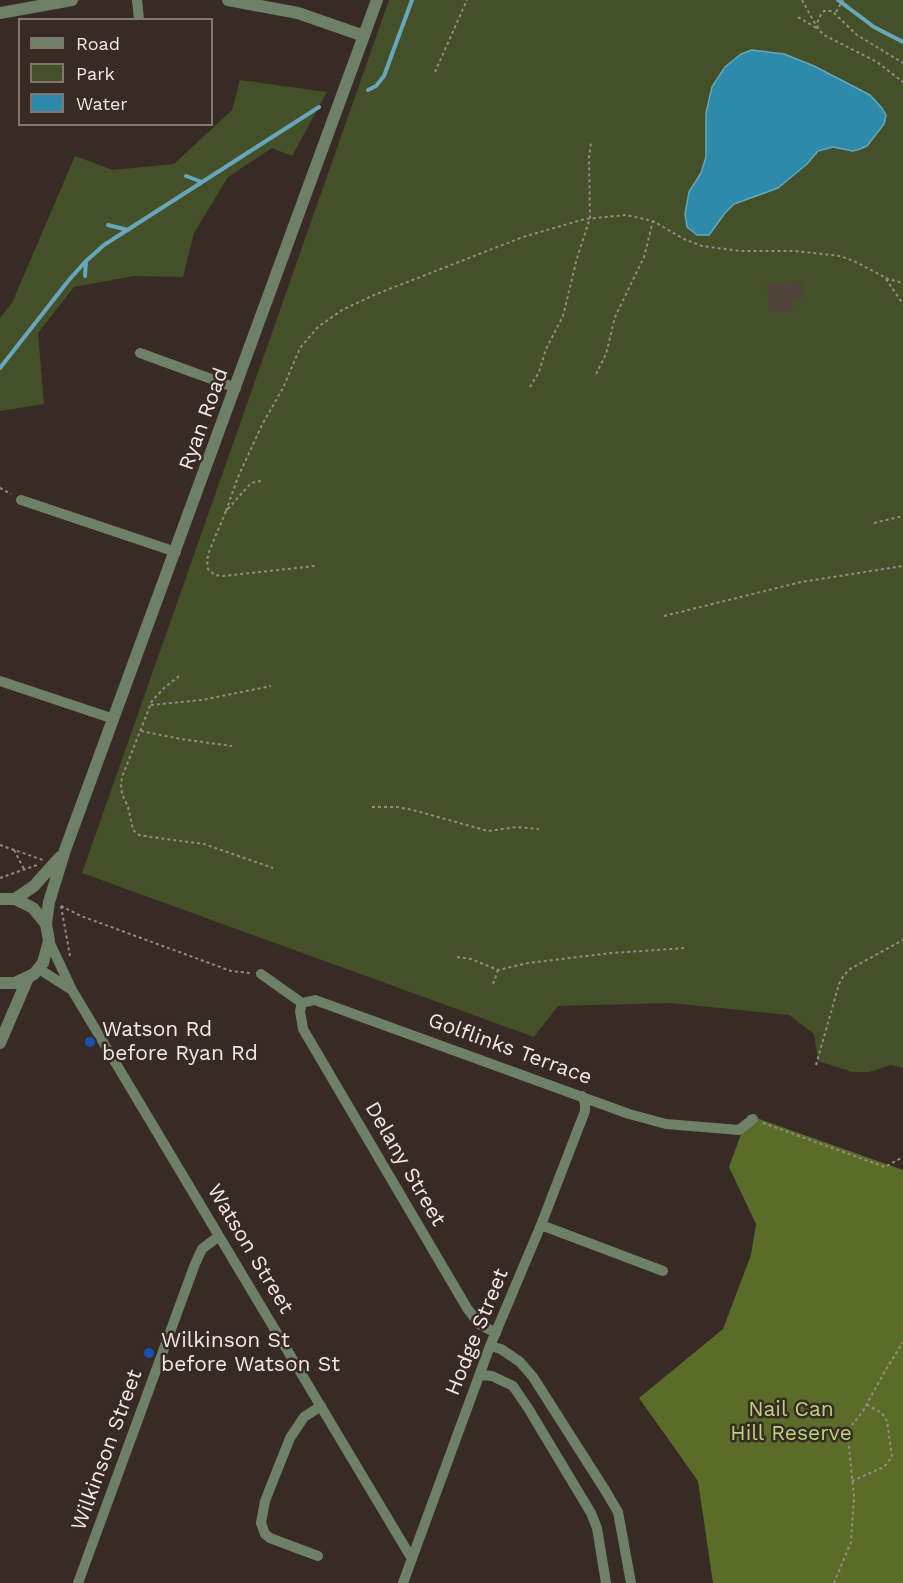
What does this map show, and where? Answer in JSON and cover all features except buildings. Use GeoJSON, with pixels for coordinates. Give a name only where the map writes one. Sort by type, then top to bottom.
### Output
{"type":"FeatureCollection","features":[{"type":"Feature","properties":{"kind":"street"},"geometry":{"type":"LineString","coordinates":[[8,8],[72,0]]}},
{"type":"Feature","properties":{"kind":"street"},"geometry":{"type":"LineString","coordinates":[[137,0],[138,18]]}},
{"type":"Feature","properties":{"kind":"street"},"geometry":{"type":"LineString","coordinates":[[228,0],[298,13],[364,36]]}},
{"type":"Feature","properties":{"kind":"street","name":"Ryan Road"},"geometry":{"type":"LineString","coordinates":[[46,924],[49,902],[65,850],[377,0]]}},
{"type":"Feature","properties":{"kind":"street"},"geometry":{"type":"LineString","coordinates":[[140,353],[236,388]]}},
{"type":"Feature","properties":{"kind":"street"},"geometry":{"type":"LineString","coordinates":[[21,500],[176,552]]}},
{"type":"Feature","properties":{"kind":"street"},"geometry":{"type":"LineString","coordinates":[[0,681],[114,719]]}},
{"type":"Feature","properties":{"kind":"street","name":"Ryan Road"},"geometry":{"type":"LineString","coordinates":[[5,898],[34,886],[65,850]]}},
{"type":"Feature","properties":{"kind":"street"},"geometry":{"type":"LineString","coordinates":[[0,983],[15,983],[28,978],[39,969],[47,956],[49,941],[46,924],[33,908],[5,898]]}},
{"type":"Feature","properties":{"kind":"street","name":"Watson Street"},"geometry":{"type":"LineString","coordinates":[[49,941],[72,990],[412,1559]]}},
{"type":"Feature","properties":{"kind":"street","name":"Watson Street"},"geometry":{"type":"LineString","coordinates":[[39,969],[72,990]]}},
{"type":"Feature","properties":{"kind":"street"},"geometry":{"type":"LineString","coordinates":[[261,974],[302,1003]]}},
{"type":"Feature","properties":{"kind":"street"},"geometry":{"type":"LineString","coordinates":[[0,1043],[28,978]]}},
{"type":"Feature","properties":{"kind":"street","name":"Golflinks Terrace"},"geometry":{"type":"LineString","coordinates":[[302,1003],[315,1000],[629,1114],[666,1124],[740,1130],[753,1119]]}},
{"type":"Feature","properties":{"kind":"street","name":"Delany Street"},"geometry":{"type":"LineString","coordinates":[[302,1003],[300,1011],[303,1029],[467,1308],[479,1324],[496,1332]]}},
{"type":"Feature","properties":{"kind":"street","name":"Hodge Street"},"geometry":{"type":"LineString","coordinates":[[403,1583],[490,1346],[541,1225],[585,1111],[582,1096]]}},
{"type":"Feature","properties":{"kind":"street"},"geometry":{"type":"LineString","coordinates":[[541,1225],[663,1271]]}},
{"type":"Feature","properties":{"kind":"street","name":"Wilkinson Street"},"geometry":{"type":"LineString","coordinates":[[78,1583],[195,1264],[202,1249],[219,1236]]}},
{"type":"Feature","properties":{"kind":"street"},"geometry":{"type":"LineString","coordinates":[[490,1346],[501,1349],[520,1362],[533,1377],[606,1490],[618,1512],[632,1583]]}},
{"type":"Feature","properties":{"kind":"street"},"geometry":{"type":"LineString","coordinates":[[480,1375],[492,1376],[513,1386],[528,1408],[591,1513],[597,1528],[606,1583]]}},
{"type":"Feature","properties":{"kind":"street"},"geometry":{"type":"LineString","coordinates":[[318,1556],[270,1538],[265,1534],[261,1523],[265,1501],[290,1438],[304,1417],[321,1406]]}},
{"type":"Feature","properties":{"kind":"path"},"geometry":{"type":"LineString","coordinates":[[435,72],[467,0]]}},
{"type":"Feature","properties":{"kind":"path"},"geometry":{"type":"LineString","coordinates":[[802,0],[818,29]]}},
{"type":"Feature","properties":{"kind":"path"},"geometry":{"type":"LineString","coordinates":[[836,12],[843,0]]}},
{"type":"Feature","properties":{"kind":"path"},"geometry":{"type":"LineString","coordinates":[[818,29],[817,23],[821,14],[828,10],[836,12],[844,24],[857,35],[903,63]]}},
{"type":"Feature","properties":{"kind":"path"},"geometry":{"type":"LineString","coordinates":[[798,17],[831,39],[877,62],[903,82]]}},
{"type":"Feature","properties":{"kind":"path"},"geometry":{"type":"LineString","coordinates":[[530,387],[539,372],[546,349],[562,316],[590,218],[589,157],[591,143]]}},
{"type":"Feature","properties":{"kind":"path"},"geometry":{"type":"LineString","coordinates":[[315,566],[223,576],[211,573],[207,569],[207,560],[238,477],[262,425],[283,388],[300,348],[326,320],[374,295],[516,239],[590,218],[626,215],[653,221],[684,239],[702,246],[741,251],[795,251],[840,256],[886,278],[903,283]]}},
{"type":"Feature","properties":{"kind":"path"},"geometry":{"type":"LineString","coordinates":[[596,374],[606,354],[615,317],[644,257],[653,221]]}},
{"type":"Feature","properties":{"kind":"path"},"geometry":{"type":"LineString","coordinates":[[886,278],[903,304]]}},
{"type":"Feature","properties":{"kind":"path"},"geometry":{"type":"LineString","coordinates":[[226,511],[251,483],[261,481]]}},
{"type":"Feature","properties":{"kind":"path"},"geometry":{"type":"LineString","coordinates":[[874,523],[903,516]]}},
{"type":"Feature","properties":{"kind":"path"},"geometry":{"type":"LineString","coordinates":[[663,616],[801,582],[903,566]]}},
{"type":"Feature","properties":{"kind":"path"},"geometry":{"type":"LineString","coordinates":[[179,676],[164,688],[151,705],[128,758],[120,786],[135,833],[166,840],[204,844],[273,868]]}},
{"type":"Feature","properties":{"kind":"path"},"geometry":{"type":"LineString","coordinates":[[151,705],[210,699],[270,686]]}},
{"type":"Feature","properties":{"kind":"path"},"geometry":{"type":"LineString","coordinates":[[141,731],[181,740],[232,746]]}},
{"type":"Feature","properties":{"kind":"path"},"geometry":{"type":"LineString","coordinates":[[372,807],[397,807],[413,810],[463,822],[488,831],[517,827],[539,829]]}},
{"type":"Feature","properties":{"kind":"path"},"geometry":{"type":"LineString","coordinates":[[0,845],[44,861],[0,878]]}},
{"type":"Feature","properties":{"kind":"path"},"geometry":{"type":"LineString","coordinates":[[14,850],[24,869]]}},
{"type":"Feature","properties":{"kind":"path"},"geometry":{"type":"LineString","coordinates":[[70,956],[61,906],[81,916],[231,971],[261,974]]}},
{"type":"Feature","properties":{"kind":"path"},"geometry":{"type":"LineString","coordinates":[[816,1065],[839,984],[844,975],[903,940]]}},
{"type":"Feature","properties":{"kind":"path"},"geometry":{"type":"LineString","coordinates":[[457,957],[471,959],[498,970],[528,963],[602,954],[686,948]]}},
{"type":"Feature","properties":{"kind":"path"},"geometry":{"type":"LineString","coordinates":[[493,984],[498,970]]}},
{"type":"Feature","properties":{"kind":"path"},"geometry":{"type":"LineString","coordinates":[[753,1119],[885,1167],[903,1157]]}},
{"type":"Feature","properties":{"kind":"path"},"geometry":{"type":"LineString","coordinates":[[834,1583],[850,1542],[854,1497],[849,1437],[852,1425],[867,1405],[903,1342]]}},
{"type":"Feature","properties":{"kind":"path"},"geometry":{"type":"LineString","coordinates":[[852,1481],[884,1467],[892,1457],[887,1421],[882,1413],[867,1405]]}},
{"type":"Feature","properties":{"kind":"green space"},"geometry":{"type":"Polygon","coordinates":[[[389,0],[903,0],[903,1068],[891,1065],[869,1072],[852,1072],[818,1061],[814,1034],[789,1015],[670,1003],[558,1006],[534,1037],[82,873],[389,0]]]}},
{"type":"Feature","properties":{"kind":"green space"},"geometry":{"type":"Polygon","coordinates":[[[240,80],[327,92],[292,156],[272,148],[228,177],[194,233],[183,277],[134,276],[74,287],[38,333],[44,404],[0,411],[0,318],[12,303],[75,156],[113,170],[174,164],[232,110],[240,80]]]}},
{"type":"Feature","properties":{"kind":"green space","name":"Nail Can Hill Reserve"},"geometry":{"type":"Polygon","coordinates":[[[748,1115],[903,1170],[903,1583],[713,1583],[698,1481],[639,1398],[723,1329],[751,1255],[756,1224],[729,1167],[748,1115]]]}},
{"type":"Feature","properties":{"kind":"water"},"geometry":{"type":"Polygon","coordinates":[[[752,50],[784,54],[814,66],[870,95],[886,115],[884,124],[867,146],[860,149],[853,151],[833,147],[818,151],[807,164],[778,188],[734,204],[709,235],[697,235],[687,227],[685,214],[689,192],[701,173],[706,157],[706,113],[712,87],[725,67],[741,54],[752,50]]]}},
{"type":"Feature","properties":{"kind":"waterway"},"geometry":{"type":"LineString","coordinates":[[368,90],[376,86],[384,76],[412,0]]}},
{"type":"Feature","properties":{"kind":"waterway"},"geometry":{"type":"LineString","coordinates":[[838,0],[874,27],[903,42]]}},
{"type":"Feature","properties":{"kind":"waterway"},"geometry":{"type":"LineString","coordinates":[[0,368],[69,280],[104,245],[319,107]]}},
{"type":"Feature","properties":{"kind":"waterway"},"geometry":{"type":"LineString","coordinates":[[186,176],[202,182]]}},
{"type":"Feature","properties":{"kind":"waterway"},"geometry":{"type":"LineString","coordinates":[[108,225],[128,230]]}},
{"type":"Feature","properties":{"kind":"waterway"},"geometry":{"type":"LineString","coordinates":[[85,276],[86,261]]}},
{"type":"Feature","properties":{"kind":"place","name":"Watson Rd before Ryan Rd"},"geometry":{"type":"Point","coordinates":[90,1042]}},
{"type":"Feature","properties":{"kind":"place","name":"Wilkinson St before Watson St"},"geometry":{"type":"Point","coordinates":[149,1353]}}]}
